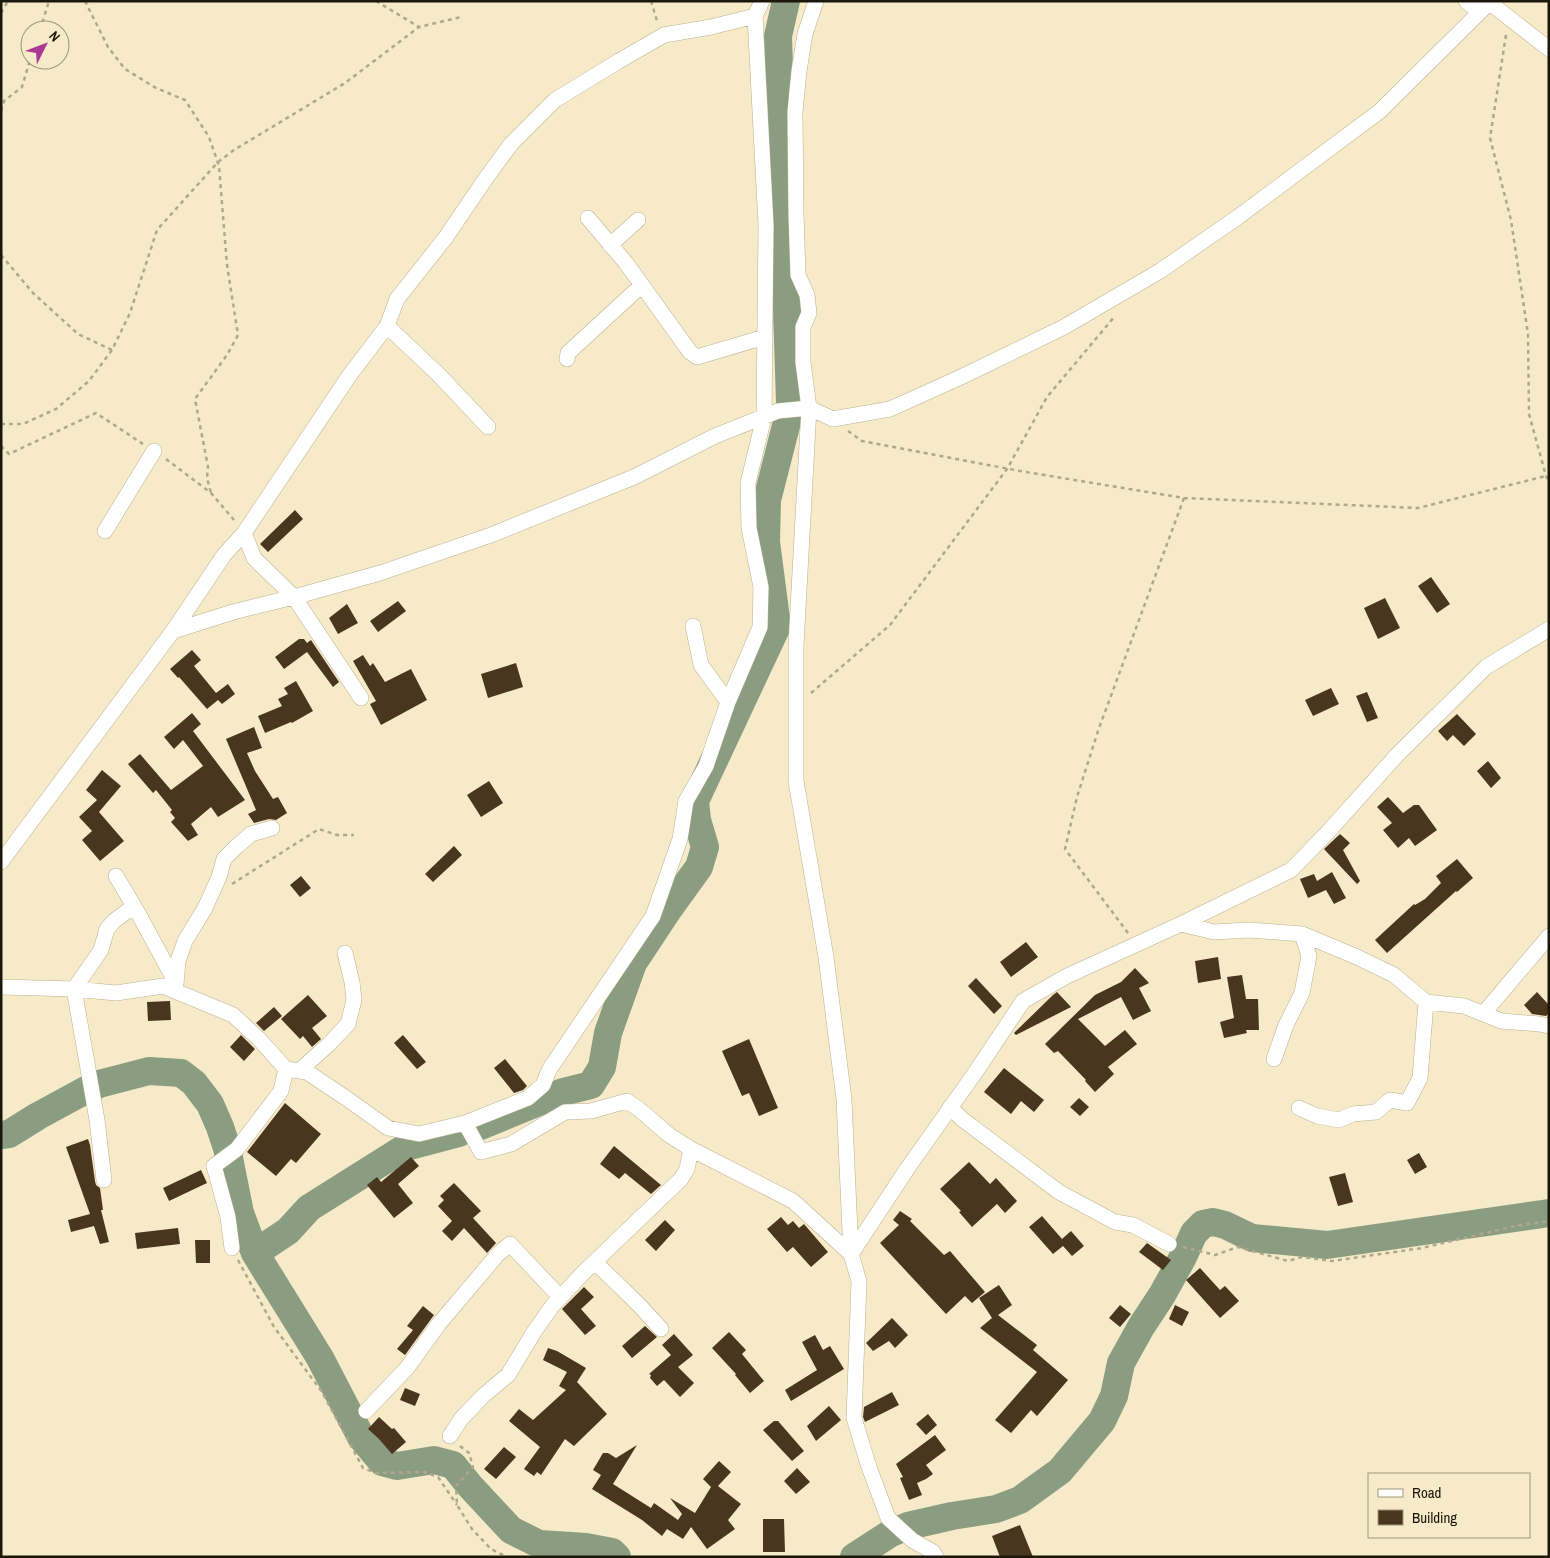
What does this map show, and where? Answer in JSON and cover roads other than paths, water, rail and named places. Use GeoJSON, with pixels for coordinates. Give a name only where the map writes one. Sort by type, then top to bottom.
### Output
{"type":"FeatureCollection","features":[{"type":"Feature","properties":{"kind":"street"},"geometry":{"type":"LineString","coordinates":[[1,987],[74,989],[116,993],[163,986],[178,989],[233,1016],[293,1070],[307,1072],[388,1128],[419,1134],[465,1123],[528,1098],[543,1084],[549,1070],[653,916],[680,839],[686,801],[706,766],[728,702],[760,627],[761,586],[749,528],[748,482],[764,418],[766,225],[756,16],[762,1]]}},
{"type":"Feature","properties":{"kind":"street"},"geometry":{"type":"LineString","coordinates":[[816,1],[806,34],[799,72],[795,112],[798,276],[807,296],[809,313],[803,327],[803,362],[809,408],[796,645],[796,781],[826,957],[844,1099],[851,1254],[859,1281],[854,1418],[888,1518],[912,1540],[933,1552],[936,1557]]}},
{"type":"Feature","properties":{"kind":"street"},"geometry":{"type":"LineString","coordinates":[[1466,1],[1487,5],[1508,18],[1549,49]]}},
{"type":"Feature","properties":{"kind":"street"},"geometry":{"type":"LineString","coordinates":[[173,631],[233,612],[380,573],[491,535],[634,477],[715,436],[778,411],[809,408],[833,420],[890,409],[1064,327],[1160,271],[1238,217],[1380,111],[1487,5]]}},
{"type":"Feature","properties":{"kind":"street"},"geometry":{"type":"LineString","coordinates":[[1,862],[173,631],[224,555],[244,533],[349,376],[387,326],[397,299],[446,237],[484,180],[511,144],[555,100],[662,37],[756,16]]}},
{"type":"Feature","properties":{"kind":"street"},"geometry":{"type":"LineString","coordinates":[[588,218],[626,263],[690,352],[697,357],[765,337]]}},
{"type":"Feature","properties":{"kind":"street"},"geometry":{"type":"LineString","coordinates":[[610,245],[638,220]]}},
{"type":"Feature","properties":{"kind":"street"},"geometry":{"type":"LineString","coordinates":[[567,359],[568,354],[642,285]]}},
{"type":"Feature","properties":{"kind":"street"},"geometry":{"type":"LineString","coordinates":[[387,326],[438,374],[488,428]]}},
{"type":"Feature","properties":{"kind":"street"},"geometry":{"type":"LineString","coordinates":[[105,531],[154,451]]}},
{"type":"Feature","properties":{"kind":"street"},"geometry":{"type":"LineString","coordinates":[[244,533],[254,558],[294,597],[361,698]]}},
{"type":"Feature","properties":{"kind":"street"},"geometry":{"type":"LineString","coordinates":[[693,626],[701,665],[728,702]]}},
{"type":"Feature","properties":{"kind":"street"},"geometry":{"type":"LineString","coordinates":[[851,1254],[1024,1001],[1067,976],[1181,924],[1291,870],[1328,832],[1396,755],[1486,667],[1549,629]]}},
{"type":"Feature","properties":{"kind":"street"},"geometry":{"type":"LineString","coordinates":[[178,989],[178,961],[185,941],[205,908],[224,859],[251,834],[272,828]]}},
{"type":"Feature","properties":{"kind":"street"},"geometry":{"type":"LineString","coordinates":[[116,876],[178,989]]}},
{"type":"Feature","properties":{"kind":"street"},"geometry":{"type":"LineString","coordinates":[[104,1180],[90,1079],[74,989],[101,950],[107,929],[114,921],[134,906]]}},
{"type":"Feature","properties":{"kind":"street"},"geometry":{"type":"LineString","coordinates":[[1181,924],[1214,932],[1248,930],[1302,934],[1394,975],[1426,1002],[1464,1006],[1502,1021],[1549,1026]]}},
{"type":"Feature","properties":{"kind":"street"},"geometry":{"type":"LineString","coordinates":[[1274,1058],[1286,1025],[1302,993],[1309,956],[1302,934]]}},
{"type":"Feature","properties":{"kind":"street"},"geometry":{"type":"LineString","coordinates":[[1483,1014],[1549,936]]}},
{"type":"Feature","properties":{"kind":"street"},"geometry":{"type":"LineString","coordinates":[[232,1248],[228,1217],[214,1166],[237,1149],[281,1091],[293,1070],[328,1046],[348,1024],[354,1000],[345,954]]}},
{"type":"Feature","properties":{"kind":"street"},"geometry":{"type":"LineString","coordinates":[[1299,1108],[1317,1116],[1339,1120],[1353,1114],[1376,1112],[1390,1100],[1407,1103],[1420,1078],[1426,1002]]}},
{"type":"Feature","properties":{"kind":"street"},"geometry":{"type":"LineString","coordinates":[[465,1123],[481,1152],[511,1144],[564,1112],[591,1111],[627,1101],[669,1135],[691,1149],[793,1201],[851,1254]]}},
{"type":"Feature","properties":{"kind":"street"},"geometry":{"type":"LineString","coordinates":[[950,1107],[962,1119],[1059,1192],[1115,1222],[1133,1225],[1169,1244]]}},
{"type":"Feature","properties":{"kind":"street"},"geometry":{"type":"LineString","coordinates":[[450,1436],[461,1419],[483,1396],[508,1375],[534,1332],[560,1297],[681,1180],[687,1169],[691,1149]]}},
{"type":"Feature","properties":{"kind":"street"},"geometry":{"type":"LineString","coordinates":[[366,1411],[407,1368],[438,1325],[498,1254],[510,1244],[560,1297]]}},
{"type":"Feature","properties":{"kind":"street"},"geometry":{"type":"LineString","coordinates":[[595,1262],[661,1329]]}},
{"type":"Feature","properties":{"kind":"waterway"},"geometry":{"type":"LineString","coordinates":[[786,1],[778,36],[790,402]]}},
{"type":"Feature","properties":{"kind":"waterway"},"geometry":{"type":"LineString","coordinates":[[473,1129],[563,1092],[591,1085],[602,1067],[608,1033],[633,963],[699,867],[705,847],[697,820],[695,801],[777,626],[766,542],[767,500],[789,414]]}},
{"type":"Feature","properties":{"kind":"waterway"},"geometry":{"type":"LineString","coordinates":[[1,1135],[9,1134],[38,1116],[99,1084],[149,1071],[181,1073],[194,1083],[210,1104],[220,1127],[227,1148],[240,1213],[255,1253],[320,1358],[361,1437],[382,1462],[397,1466],[434,1460],[453,1465],[511,1530],[539,1544],[586,1547],[612,1552],[617,1557]]}},
{"type":"Feature","properties":{"kind":"waterway"},"geometry":{"type":"LineString","coordinates":[[255,1253],[288,1231],[309,1208],[406,1147],[459,1133]]}},
{"type":"Feature","properties":{"kind":"waterway"},"geometry":{"type":"LineString","coordinates":[[854,1557],[891,1533],[908,1526],[996,1509],[1020,1500],[1060,1471],[1102,1421],[1114,1396],[1121,1363],[1162,1295],[1194,1233],[1203,1224],[1213,1222],[1225,1225],[1252,1238],[1327,1245],[1549,1213]]}}]}
